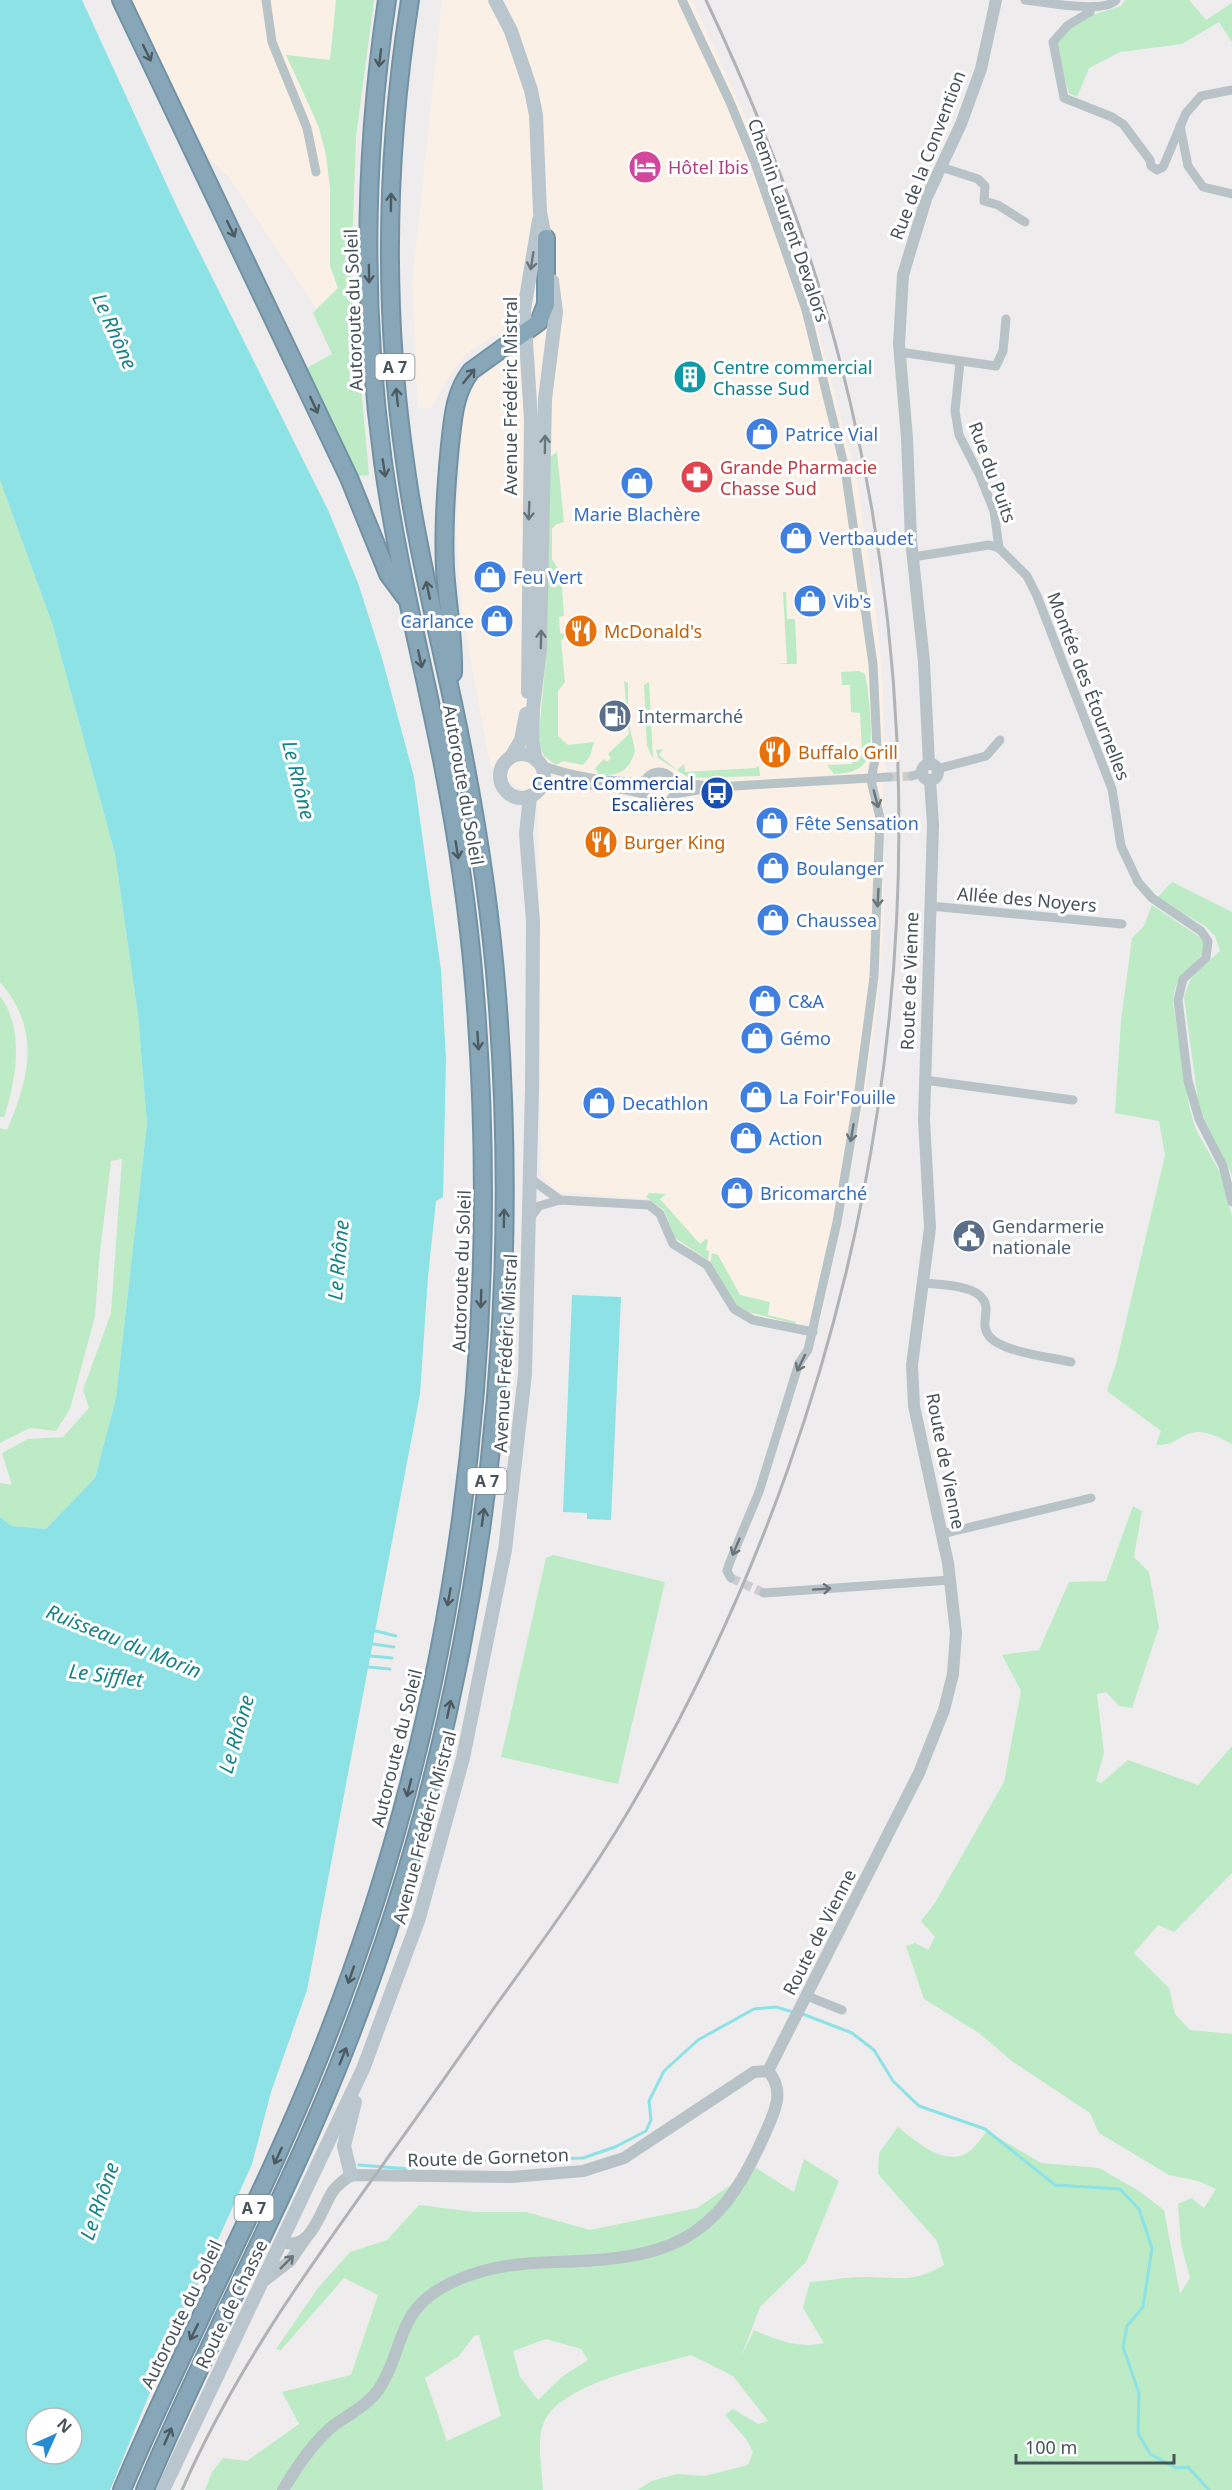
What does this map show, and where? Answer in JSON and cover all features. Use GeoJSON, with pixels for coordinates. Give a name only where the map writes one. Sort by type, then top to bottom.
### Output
{"type":"FeatureCollection","features":[{"type":"Feature","properties":{"kind":"highway"},"geometry":{"type":"LineString","coordinates":[[121,0],[349,478],[388,574],[408,602]]}},
{"type":"Feature","properties":{"kind":"highway","name":"Autoroute du Soleil"},"geometry":{"type":"LineString","coordinates":[[122,2490],[157,2410],[285,2140],[350,1978],[406,1800],[434,1677],[457,1552],[472,1434],[481,1310],[483,1174],[480,1069],[470,940],[455,835],[382,462],[370,322],[369,222],[373,131],[387,0]]}},
{"type":"Feature","properties":{"kind":"highway","name":"Autoroute du Soleil"},"geometry":{"type":"LineString","coordinates":[[145,2490],[179,2411],[306,2145],[370,1984],[410,1862],[430,1789],[468,1609],[485,1499],[500,1358],[504,1260],[504,1119],[490,928],[473,809],[408,480],[397,391],[392,321],[392,182],[399,81],[410,0]]}},
{"type":"Feature","properties":{"kind":"highway"},"geometry":{"type":"LineString","coordinates":[[453,704],[453,646],[444,535],[445,489],[453,419],[464,380],[482,362],[501,349],[525,341],[539,322],[546,304],[546,238]]}},
{"type":"Feature","properties":{"kind":"main road","name":"Avenue Frédéric Mistral"},"geometry":{"type":"LineString","coordinates":[[495,0],[511,31],[524,67],[536,115],[540,212],[546,238],[556,312],[545,399],[540,650],[533,708],[532,741],[538,763]]}},
{"type":"Feature","properties":{"kind":"main road","name":"Avenue Frédéric Mistral"},"geometry":{"type":"LineString","coordinates":[[512,757],[524,728],[528,693],[531,419],[524,310],[540,212]]}},
{"type":"Feature","properties":{"kind":"main road"},"geometry":{"type":"LineString","coordinates":[[524,310],[528,314],[539,312],[546,304]]}},
{"type":"Feature","properties":{"kind":"main road"},"geometry":{"type":"LineString","coordinates":[[522,754],[538,763],[543,774],[535,792],[512,795],[504,788],[500,778],[502,767],[512,757],[522,754]]}},
{"type":"Feature","properties":{"kind":"main road","name":"Avenue Frédéric Mistral"},"geometry":{"type":"LineString","coordinates":[[526,834],[535,792]]}},
{"type":"Feature","properties":{"kind":"main road","name":"Avenue Frédéric Mistral"},"geometry":{"type":"LineString","coordinates":[[363,2068],[400,1974],[435,1864],[463,1758],[505,1550],[525,1384],[531,1179],[533,921],[526,834],[512,795]]}},
{"type":"Feature","properties":{"kind":"main road"},"geometry":{"type":"LineString","coordinates":[[356,2175],[344,2146],[363,2068]]}},
{"type":"Feature","properties":{"kind":"main road","name":"Route de Chasse"},"geometry":{"type":"LineString","coordinates":[[163,2490],[363,2068]]}},
{"type":"Feature","properties":{"kind":"street"},"geometry":{"type":"LineString","coordinates":[[266,0],[272,42],[307,128],[316,172]]}},
{"type":"Feature","properties":{"kind":"street","name":"Chemin Laurent Devalors"},"geometry":{"type":"LineString","coordinates":[[682,0],[730,102],[774,214],[806,310],[840,445],[859,554],[873,664],[877,749],[871,780]]}},
{"type":"Feature","properties":{"kind":"street","name":"Rue de la Convention"},"geometry":{"type":"LineString","coordinates":[[911,540],[907,438],[899,352],[903,275],[913,233],[961,124],[981,69],[996,0]]}},
{"type":"Feature","properties":{"kind":"street"},"geometry":{"type":"LineString","coordinates":[[1024,0],[1091,7],[1107,6],[1116,0]]}},
{"type":"Feature","properties":{"kind":"street"},"geometry":{"type":"LineString","coordinates":[[1091,7],[1090,12],[1068,25],[1053,42],[1064,98],[1124,124],[1150,160],[1151,166],[1157,170],[1163,167],[1186,113],[1201,96],[1232,90]]}},
{"type":"Feature","properties":{"kind":"street"},"geometry":{"type":"LineString","coordinates":[[1180,126],[1188,166],[1203,187],[1232,194]]}},
{"type":"Feature","properties":{"kind":"street"},"geometry":{"type":"LineString","coordinates":[[941,167],[978,179],[985,186],[984,201],[998,205],[1025,222]]}},
{"type":"Feature","properties":{"kind":"street"},"geometry":{"type":"LineString","coordinates":[[899,352],[996,366],[1003,351],[1006,319]]}},
{"type":"Feature","properties":{"kind":"street","name":"Rue du Puits"},"geometry":{"type":"LineString","coordinates":[[960,362],[955,411],[959,435],[980,476],[994,511],[999,548]]}},
{"type":"Feature","properties":{"kind":"street","name":"Route de Vienne"},"geometry":{"type":"LineString","coordinates":[[768,2071],[919,1773],[944,1710],[953,1674],[956,1633],[950,1580],[914,1406],[912,1365],[930,1228],[924,1080],[933,825],[926,772],[924,662],[911,540]]}},
{"type":"Feature","properties":{"kind":"street"},"geometry":{"type":"LineString","coordinates":[[913,557],[975,546],[999,548]]}},
{"type":"Feature","properties":{"kind":"street","name":"Montée des Étournelles"},"geometry":{"type":"LineString","coordinates":[[999,548],[1027,576],[1037,596],[1112,789],[1121,846],[1138,882],[1152,898],[1201,931],[1208,941],[1206,958],[1183,979],[1178,1000],[1188,1081],[1199,1119],[1223,1166],[1232,1202]]}},
{"type":"Feature","properties":{"kind":"street"},"geometry":{"type":"LineString","coordinates":[[926,772],[986,756],[1000,740]]}},
{"type":"Feature","properties":{"kind":"street"},"geometry":{"type":"LineString","coordinates":[[538,763],[583,780],[644,794]]}},
{"type":"Feature","properties":{"kind":"street"},"geometry":{"type":"LineString","coordinates":[[674,782],[674,794],[669,801],[657,804],[649,801],[644,794],[644,782],[657,772],[667,775],[674,782],[716,787]]}},
{"type":"Feature","properties":{"kind":"street"},"geometry":{"type":"LineString","coordinates":[[674,794],[716,787],[871,780],[889,777]]}},
{"type":"Feature","properties":{"kind":"street"},"geometry":{"type":"LineString","coordinates":[[535,792],[583,780],[644,782]]}},
{"type":"Feature","properties":{"kind":"street"},"geometry":{"type":"LineString","coordinates":[[731,1578],[727,1571],[729,1564],[759,1492],[799,1363],[808,1350],[837,1222],[858,1098],[874,977],[880,818],[871,780]]}},
{"type":"Feature","properties":{"kind":"street","name":"Allée des Noyers"},"geometry":{"type":"LineString","coordinates":[[930,906],[1122,924]]}},
{"type":"Feature","properties":{"kind":"street"},"geometry":{"type":"LineString","coordinates":[[924,1080],[1073,1100]]}},
{"type":"Feature","properties":{"kind":"street"},"geometry":{"type":"LineString","coordinates":[[531,1179],[560,1200]]}},
{"type":"Feature","properties":{"kind":"street"},"geometry":{"type":"LineString","coordinates":[[530,1218],[539,1206],[560,1200],[640,1204],[655,1208],[673,1244],[707,1265],[734,1309],[753,1320],[813,1332]]}},
{"type":"Feature","properties":{"kind":"street"},"geometry":{"type":"LineString","coordinates":[[924,1283],[970,1290],[981,1296],[986,1306],[984,1324],[989,1336],[1003,1346],[1071,1362]]}},
{"type":"Feature","properties":{"kind":"street"},"geometry":{"type":"LineString","coordinates":[[942,1534],[1091,1498]]}},
{"type":"Feature","properties":{"kind":"street"},"geometry":{"type":"LineString","coordinates":[[764,1593],[950,1580]]}},
{"type":"Feature","properties":{"kind":"street"},"geometry":{"type":"LineString","coordinates":[[801,2007],[842,2010]]}},
{"type":"Feature","properties":{"kind":"street"},"geometry":{"type":"LineString","coordinates":[[283,2490],[323,2435],[372,2398],[386,2376],[406,2322],[421,2303],[437,2290],[463,2277],[495,2267],[602,2261],[655,2252],[687,2239],[706,2225],[721,2211],[740,2183],[777,2106],[778,2087],[776,2080],[768,2071]]}},
{"type":"Feature","properties":{"kind":"street","name":"Route de Gorneton"},"geometry":{"type":"LineString","coordinates":[[356,2175],[512,2177],[583,2171],[624,2158],[754,2072],[768,2071]]}},
{"type":"Feature","properties":{"kind":"street"},"geometry":{"type":"LineString","coordinates":[[260,2284],[290,2261],[333,2192],[356,2175]]}},
{"type":"Feature","properties":{"kind":"street"},"geometry":{"type":"LineString","coordinates":[[281,2241],[299,2243],[308,2235]]}},
{"type":"Feature","properties":{"kind":"shaded area"},"geometry":{"type":"Polygon","coordinates":[[[131,0],[336,0],[330,60],[287,55],[318,125],[326,155],[330,188],[330,266],[338,288],[316,308],[229,177],[209,158],[131,0]]]}},
{"type":"Feature","properties":{"kind":"shaded area"},"geometry":{"type":"Polygon","coordinates":[[[442,0],[692,0],[758,145],[804,274],[857,480],[878,629],[883,685],[884,762],[887,768],[883,788],[884,918],[878,997],[864,1105],[820,1324],[806,1322],[797,1325],[748,1315],[726,1290],[706,1258],[680,1242],[672,1232],[667,1215],[658,1204],[647,1199],[561,1192],[541,1175],[538,803],[490,765],[462,613],[456,533],[464,410],[474,385],[499,361],[505,329],[471,350],[454,369],[431,408],[418,408],[412,285],[442,0]]]}},
{"type":"Feature","properties":{"kind":"green space"},"geometry":{"type":"Polygon","coordinates":[[[336,0],[374,0],[356,137],[351,276],[369,475],[358,476],[307,368],[332,354],[313,313],[338,288],[330,266],[330,188],[326,154],[318,125],[286,55],[330,60],[336,0]]]}},
{"type":"Feature","properties":{"kind":"green space"},"geometry":{"type":"Polygon","coordinates":[[[1125,0],[1189,0],[1206,20],[1232,3],[1232,42],[1219,22],[1182,44],[1120,52],[1089,68],[1077,97],[1069,93],[1056,51],[1057,41],[1072,26],[1086,17],[1121,6],[1125,0]]]}},
{"type":"Feature","properties":{"kind":"green space"},"geometry":{"type":"Polygon","coordinates":[[[557,452],[564,522],[555,525],[552,529],[552,559],[561,574],[564,616],[559,617],[560,633],[564,634],[561,640],[565,682],[558,691],[558,736],[568,745],[594,742],[590,756],[583,765],[563,761],[556,765],[544,756],[538,742],[547,647],[550,457],[557,452]]]}},
{"type":"Feature","properties":{"kind":"green space"},"geometry":{"type":"Polygon","coordinates":[[[0,480],[52,623],[115,854],[138,1015],[147,1124],[116,1398],[95,1478],[46,1529],[12,1526],[0,1517],[0,1483],[12,1485],[2,1453],[28,1439],[63,1437],[89,1408],[83,1390],[111,1313],[122,1159],[111,1161],[95,1316],[70,1409],[56,1431],[30,1428],[0,1443],[0,1128],[7,1130],[15,1110],[26,1072],[28,1054],[22,1017],[0,982],[0,480]]]}},
{"type":"Feature","properties":{"kind":"green space"},"geometry":{"type":"Polygon","coordinates":[[[783,592],[786,592],[787,619],[795,619],[797,664],[778,664],[787,663],[783,592]]]}},
{"type":"Feature","properties":{"kind":"green space"},"geometry":{"type":"Polygon","coordinates":[[[859,671],[865,674],[870,705],[871,743],[867,760],[860,767],[834,774],[827,765],[851,764],[862,753],[860,713],[851,712],[850,685],[842,685],[841,672],[859,671]]]}},
{"type":"Feature","properties":{"kind":"green space"},"geometry":{"type":"Polygon","coordinates":[[[624,681],[628,683],[628,719],[635,751],[630,763],[622,771],[611,775],[598,774],[595,768],[604,759],[607,762],[611,758],[608,754],[629,734],[624,681]]]}},
{"type":"Feature","properties":{"kind":"green space"},"geometry":{"type":"Polygon","coordinates":[[[649,682],[653,759],[647,746],[644,685],[649,682]]]}},
{"type":"Feature","properties":{"kind":"green space"},"geometry":{"type":"Polygon","coordinates":[[[663,749],[659,755],[677,770],[684,764],[685,772],[759,766],[760,776],[689,778],[658,758],[656,750],[663,749]]]}},
{"type":"Feature","properties":{"kind":"green space"},"geometry":{"type":"Polygon","coordinates":[[[1172,882],[1232,912],[1232,1175],[1198,1101],[1184,997],[1191,978],[1220,951],[1215,936],[1205,926],[1157,898],[1172,882]]]}},
{"type":"Feature","properties":{"kind":"green space"},"geometry":{"type":"Polygon","coordinates":[[[1152,905],[1204,940],[1204,952],[1179,979],[1173,1003],[1189,1106],[1196,1130],[1222,1176],[1232,1217],[1232,1444],[1212,1435],[1196,1432],[1168,1444],[1156,1445],[1161,1431],[1107,1391],[1116,1364],[1165,1155],[1159,1121],[1115,1113],[1121,1021],[1132,938],[1144,926],[1152,905]]]}},
{"type":"Feature","properties":{"kind":"green space"},"geometry":{"type":"Polygon","coordinates":[[[0,996],[13,1024],[16,1055],[12,1088],[4,1117],[0,1117],[0,996]]]}},
{"type":"Feature","properties":{"kind":"green space"},"geometry":{"type":"Polygon","coordinates":[[[649,1193],[666,1194],[660,1199],[700,1244],[708,1240],[706,1250],[709,1251],[708,1260],[675,1238],[664,1210],[646,1197],[649,1193]]]}},
{"type":"Feature","properties":{"kind":"green space"},"geometry":{"type":"Polygon","coordinates":[[[712,1253],[718,1255],[740,1295],[770,1302],[768,1315],[797,1322],[795,1324],[740,1310],[710,1264],[712,1253]]]}},
{"type":"Feature","properties":{"kind":"green space"},"geometry":{"type":"Polygon","coordinates":[[[1133,1506],[1142,1511],[1134,1557],[1149,1572],[1159,1627],[1132,1708],[1119,1706],[1106,1692],[1097,1694],[1104,1753],[1096,1781],[1101,1783],[1128,1760],[1198,1785],[1232,1746],[1232,1873],[1174,1932],[1158,1925],[1134,1953],[1169,1988],[1175,2014],[1190,2030],[1232,2034],[1232,2490],[637,2490],[652,2481],[677,2474],[705,2476],[748,2465],[753,2452],[747,2440],[725,2415],[733,2409],[758,2424],[768,2421],[733,2376],[691,2355],[610,2378],[569,2397],[554,2408],[544,2422],[540,2437],[543,2490],[205,2490],[212,2472],[223,2458],[247,2461],[299,2424],[282,2392],[351,2375],[378,2295],[344,2278],[281,2350],[276,2349],[318,2288],[350,2252],[387,2240],[419,2205],[475,2212],[526,2212],[590,2230],[697,2208],[756,2168],[794,2192],[804,2159],[839,2181],[806,2262],[760,2307],[741,2357],[754,2330],[797,2344],[824,2343],[803,2308],[810,2282],[856,2277],[912,2277],[944,2265],[937,2241],[878,2174],[879,2153],[898,2127],[932,2151],[952,2157],[971,2150],[987,2131],[1041,2163],[1099,2168],[1139,2191],[1164,2210],[1180,2294],[1190,2278],[1181,2244],[1178,2204],[1191,2198],[1204,2208],[1216,2189],[1198,2181],[1169,2175],[1099,2133],[1090,2113],[1012,2061],[979,2033],[924,1999],[906,1946],[915,1943],[928,1950],[935,1937],[921,1921],[935,1903],[1004,1782],[1021,1691],[1002,1655],[1039,1650],[1069,1582],[1106,1581],[1133,1506]],[[479,2335],[474,2336],[459,2356],[425,2378],[447,2441],[501,2416],[479,2335]],[[546,2339],[513,2351],[520,2377],[538,2400],[563,2376],[588,2360],[581,2349],[546,2339]]]}},
{"type":"Feature","properties":{"kind":"green space"},"geometry":{"type":"Polygon","coordinates":[[[553,1555],[665,1582],[618,1784],[501,1757],[546,1558],[553,1555]]]}},
{"type":"Feature","properties":{"kind":"water"},"geometry":{"type":"Polygon","coordinates":[[[0,0],[82,0],[177,207],[329,512],[358,583],[382,658],[414,777],[441,970],[446,1059],[443,1197],[436,1201],[420,1394],[307,1990],[271,2092],[252,2164],[158,2373],[110,2490],[0,2490],[0,1517],[12,1526],[46,1529],[95,1478],[116,1398],[147,1124],[138,1015],[115,854],[52,623],[0,480],[0,0]]]}},
{"type":"Feature","properties":{"kind":"water"},"geometry":{"type":"Polygon","coordinates":[[[572,1295],[621,1297],[611,1520],[587,1519],[587,1513],[563,1512],[572,1295]]]}},
{"type":"Feature","properties":{"kind":"waterway"},"geometry":{"type":"LineString","coordinates":[[376,1631],[396,1636]]}},
{"type":"Feature","properties":{"kind":"waterway"},"geometry":{"type":"LineString","coordinates":[[373,1644],[394,1647]]}},
{"type":"Feature","properties":{"kind":"waterway"},"geometry":{"type":"LineString","coordinates":[[371,1656],[392,1658]]}},
{"type":"Feature","properties":{"kind":"waterway"},"geometry":{"type":"LineString","coordinates":[[369,1667],[390,1669]]}},
{"type":"Feature","properties":{"kind":"waterway"},"geometry":{"type":"LineString","coordinates":[[359,2165],[410,2169],[453,2161],[583,2158],[615,2147],[646,2131],[651,2120],[649,2101],[664,2071],[698,2040],[754,2009],[776,2007],[793,2012]]}},
{"type":"Feature","properties":{"kind":"waterway"},"geometry":{"type":"LineString","coordinates":[[800,2013],[852,2033],[874,2050],[893,2081],[919,2106],[985,2129],[1055,2185],[1120,2189],[1139,2209],[1152,2248],[1143,2307],[1127,2326],[1123,2347],[1139,2393],[1138,2433],[1150,2454],[1176,2468],[1188,2467],[1209,2490]]}},
{"type":"Feature","properties":{"kind":"tunnel"},"geometry":{"type":"LineString","coordinates":[[889,777],[912,776]]}},
{"type":"Feature","properties":{"kind":"tunnel"},"geometry":{"type":"LineString","coordinates":[[731,1578],[764,1593]]}},
{"type":"Feature","properties":{"kind":"railway"},"geometry":{"type":"LineString","coordinates":[[182,2490],[226,2402],[276,2318],[566,1907],[629,1810],[716,1644],[787,1471],[841,1292],[878,1110],[896,925],[897,739],[879,553],[842,369],[815,274],[765,135],[706,0]]}},
{"type":"Feature","properties":{"kind":"place","name":"Hôtel Ibis"},"geometry":{"type":"Point","coordinates":[645,167]}},
{"type":"Feature","properties":{"kind":"place","name":"Centre commercial Chasse Sud"},"geometry":{"type":"Point","coordinates":[690,377]}},
{"type":"Feature","properties":{"kind":"place","name":"Patrice Vial"},"geometry":{"type":"Point","coordinates":[762,434]}},
{"type":"Feature","properties":{"kind":"place","name":"Grande Pharmacie Chasse Sud"},"geometry":{"type":"Point","coordinates":[697,477]}},
{"type":"Feature","properties":{"kind":"place","name":"Marie Blachère"},"geometry":{"type":"Point","coordinates":[637,483]}},
{"type":"Feature","properties":{"kind":"place","name":"Vertbaudet"},"geometry":{"type":"Point","coordinates":[796,538]}},
{"type":"Feature","properties":{"kind":"place","name":"Feu Vert"},"geometry":{"type":"Point","coordinates":[490,577]}},
{"type":"Feature","properties":{"kind":"place","name":"Vib's"},"geometry":{"type":"Point","coordinates":[810,601]}},
{"type":"Feature","properties":{"kind":"place","name":"Carlance"},"geometry":{"type":"Point","coordinates":[497,621]}},
{"type":"Feature","properties":{"kind":"place","name":"McDonald's"},"geometry":{"type":"Point","coordinates":[581,631]}},
{"type":"Feature","properties":{"kind":"place","name":"Intermarché"},"geometry":{"type":"Point","coordinates":[615,716]}},
{"type":"Feature","properties":{"kind":"place","name":"Buffalo Grill"},"geometry":{"type":"Point","coordinates":[775,752]}},
{"type":"Feature","properties":{"kind":"place","name":"Centre Commercial Escalières"},"geometry":{"type":"Point","coordinates":[717,793]}},
{"type":"Feature","properties":{"kind":"place","name":"Fête Sensation"},"geometry":{"type":"Point","coordinates":[772,823]}},
{"type":"Feature","properties":{"kind":"place","name":"Burger King"},"geometry":{"type":"Point","coordinates":[601,842]}},
{"type":"Feature","properties":{"kind":"place","name":"Boulanger"},"geometry":{"type":"Point","coordinates":[773,868]}},
{"type":"Feature","properties":{"kind":"place","name":"Chaussea"},"geometry":{"type":"Point","coordinates":[773,920]}},
{"type":"Feature","properties":{"kind":"place","name":"C&A"},"geometry":{"type":"Point","coordinates":[765,1001]}},
{"type":"Feature","properties":{"kind":"place","name":"Gémo"},"geometry":{"type":"Point","coordinates":[757,1038]}},
{"type":"Feature","properties":{"kind":"place","name":"La Foir'Fouille"},"geometry":{"type":"Point","coordinates":[756,1097]}},
{"type":"Feature","properties":{"kind":"place","name":"Decathlon"},"geometry":{"type":"Point","coordinates":[599,1103]}},
{"type":"Feature","properties":{"kind":"place","name":"Action"},"geometry":{"type":"Point","coordinates":[746,1138]}},
{"type":"Feature","properties":{"kind":"place","name":"Bricomarché"},"geometry":{"type":"Point","coordinates":[737,1193]}},
{"type":"Feature","properties":{"kind":"place","name":"Gendarmerie nationale"},"geometry":{"type":"Point","coordinates":[969,1236]}},
{"type":"Feature","properties":{"kind":"water label","name":"Le Rhône"},"geometry":{"type":"Point","coordinates":[115,331]}},
{"type":"Feature","properties":{"kind":"water label","name":"Le Rhône"},"geometry":{"type":"Point","coordinates":[299,780]}},
{"type":"Feature","properties":{"kind":"water label","name":"Le Rhône"},"geometry":{"type":"Point","coordinates":[338,1260]}},
{"type":"Feature","properties":{"kind":"water label","name":"Ruisseau du Morin"},"geometry":{"type":"Point","coordinates":[124,1641]}},
{"type":"Feature","properties":{"kind":"water label","name":"Le Sifflet"},"geometry":{"type":"Point","coordinates":[106,1675]}},
{"type":"Feature","properties":{"kind":"water label","name":"Le Rhône"},"geometry":{"type":"Point","coordinates":[236,1734]}},
{"type":"Feature","properties":{"kind":"water label","name":"Le Rhône"},"geometry":{"type":"Point","coordinates":[99,2201]}}]}
